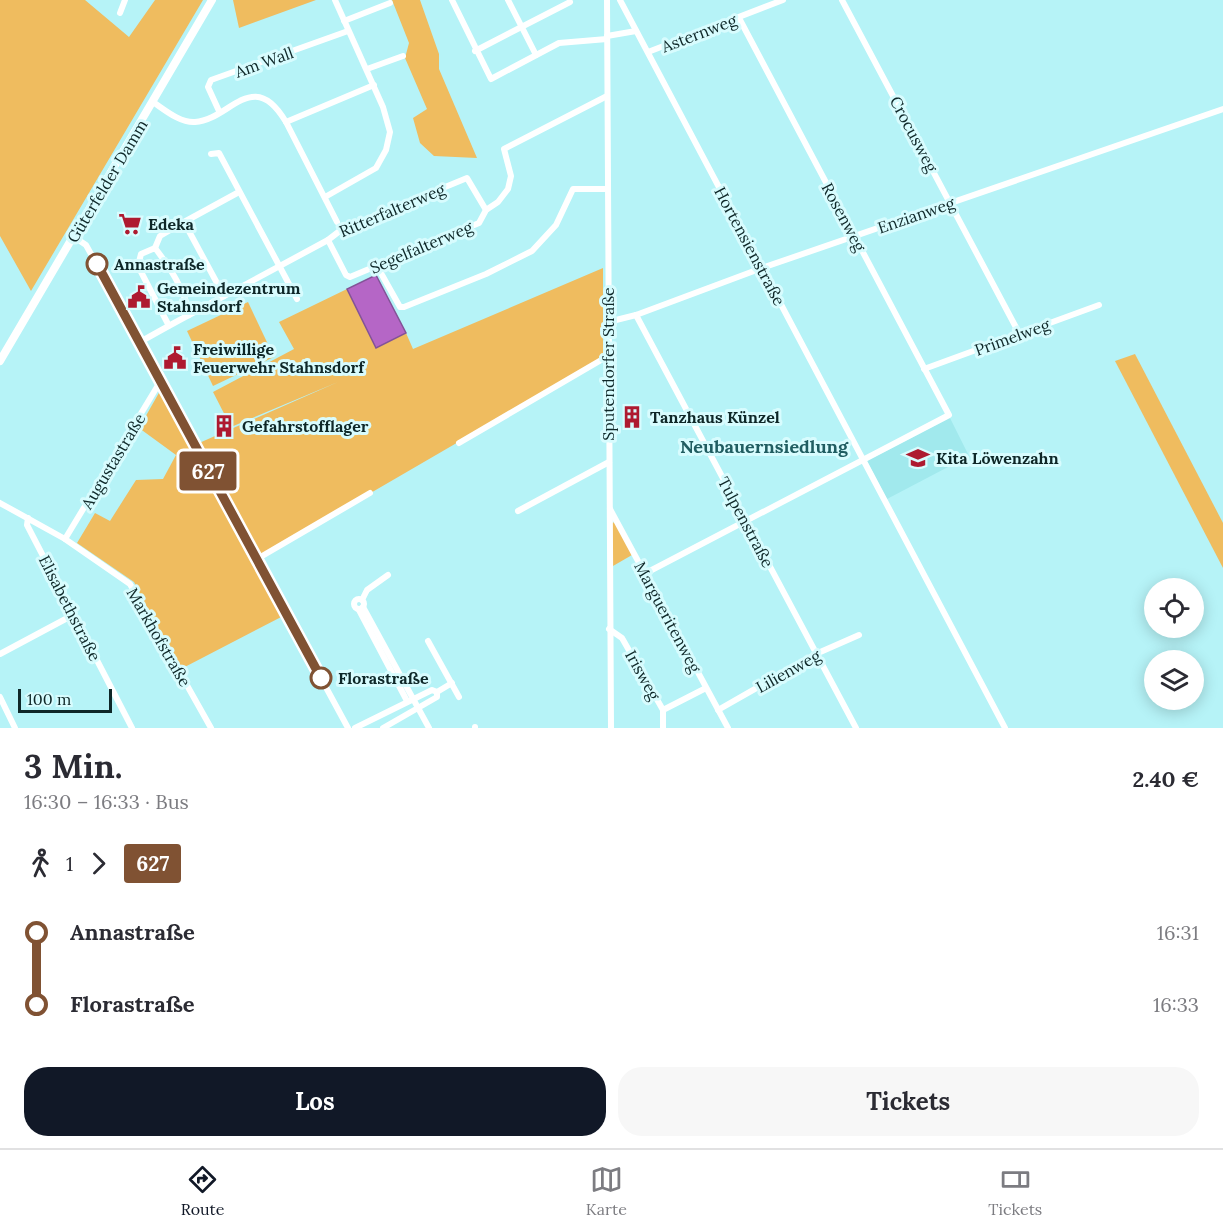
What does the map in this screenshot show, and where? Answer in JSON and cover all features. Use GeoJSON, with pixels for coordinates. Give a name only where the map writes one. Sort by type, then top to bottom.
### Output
{"type":"FeatureCollection","features":[{"type":"Feature","properties":{"kind":"street"},"geometry":{"type":"LineString","coordinates":[[120,13],[125,0]]}},
{"type":"Feature","properties":{"kind":"street","name":"Güterfelder Damm"},"geometry":{"type":"LineString","coordinates":[[0,361],[212,0]]}},
{"type":"Feature","properties":{"kind":"street"},"geometry":{"type":"LineString","coordinates":[[325,197],[366,176],[382,160],[390,132],[374,85],[335,0]]}},
{"type":"Feature","properties":{"kind":"street"},"geometry":{"type":"LineString","coordinates":[[452,0],[490,79],[566,41],[607,38],[636,31]]}},
{"type":"Feature","properties":{"kind":"street","name":"Sputendorfer Straße"},"geometry":{"type":"LineString","coordinates":[[607,0],[611,728]]}},
{"type":"Feature","properties":{"kind":"street","name":"Hortensienstraße"},"geometry":{"type":"LineString","coordinates":[[620,0],[1005,728]]}},
{"type":"Feature","properties":{"kind":"street","name":"Asternweg"},"geometry":{"type":"LineString","coordinates":[[648,52],[783,0]]}},
{"type":"Feature","properties":{"kind":"street","name":"Crocusweg"},"geometry":{"type":"LineString","coordinates":[[842,0],[1019,333]]}},
{"type":"Feature","properties":{"kind":"street"},"geometry":{"type":"LineString","coordinates":[[511,1],[536,55]]}},
{"type":"Feature","properties":{"kind":"street"},"geometry":{"type":"LineString","coordinates":[[476,51],[521,25],[570,2]]}},
{"type":"Feature","properties":{"kind":"street"},"geometry":{"type":"LineString","coordinates":[[344,21],[390,3]]}},
{"type":"Feature","properties":{"kind":"street","name":"Rosenweg"},"geometry":{"type":"LineString","coordinates":[[739,18],[949,416],[864,460]]}},
{"type":"Feature","properties":{"kind":"street","name":"Am Wall"},"geometry":{"type":"LineString","coordinates":[[219,111],[208,87],[211,80],[348,31]]}},
{"type":"Feature","properties":{"kind":"street"},"geometry":{"type":"LineString","coordinates":[[367,69],[403,56]]}},
{"type":"Feature","properties":{"kind":"street"},"geometry":{"type":"LineString","coordinates":[[286,122],[374,85]]}},
{"type":"Feature","properties":{"kind":"street","name":"Segelfalterweg"},"geometry":{"type":"LineString","coordinates":[[328,240],[346,275],[350,277],[474,227],[484,217],[486,210],[498,202],[508,189],[511,176],[504,149],[607,96]]}},
{"type":"Feature","properties":{"kind":"street"},"geometry":{"type":"LineString","coordinates":[[153,102],[185,121],[200,121],[244,98],[257,97],[268,100],[279,110],[286,122],[338,222]]}},
{"type":"Feature","properties":{"kind":"street","name":"Enzianweg"},"geometry":{"type":"LineString","coordinates":[[608,322],[636,315],[762,268],[1223,109]]}},
{"type":"Feature","properties":{"kind":"street"},"geometry":{"type":"LineString","coordinates":[[211,154],[219,153],[282,265],[297,299]]}},
{"type":"Feature","properties":{"kind":"street","name":"Ritterfalterweg"},"geometry":{"type":"LineString","coordinates":[[140,342],[328,240],[341,230],[467,178],[486,210]]}},
{"type":"Feature","properties":{"kind":"street"},"geometry":{"type":"LineString","coordinates":[[377,266],[400,307],[404,307],[486,274],[532,251],[556,225],[573,189],[607,189]]}},
{"type":"Feature","properties":{"kind":"street"},"geometry":{"type":"LineString","coordinates":[[169,326],[138,266],[141,254],[155,248],[160,236],[239,192]]}},
{"type":"Feature","properties":{"kind":"street"},"geometry":{"type":"LineString","coordinates":[[184,222],[224,296]]}},
{"type":"Feature","properties":{"kind":"street"},"geometry":{"type":"LineString","coordinates":[[74,237],[86,245],[348,728]]}},
{"type":"Feature","properties":{"kind":"street"},"geometry":{"type":"LineString","coordinates":[[155,248],[187,303],[189,315]]}},
{"type":"Feature","properties":{"kind":"street","name":"Primelweg"},"geometry":{"type":"LineString","coordinates":[[924,369],[1099,304]]}},
{"type":"Feature","properties":{"kind":"street","name":"Tulpenstraße"},"geometry":{"type":"LineString","coordinates":[[636,315],[856,728]]}},
{"type":"Feature","properties":{"kind":"street"},"geometry":{"type":"LineString","coordinates":[[459,443],[608,356]]}},
{"type":"Feature","properties":{"kind":"street","name":"Augustastraße"},"geometry":{"type":"LineString","coordinates":[[65,539],[157,387],[161,384]]}},
{"type":"Feature","properties":{"kind":"street"},"geometry":{"type":"LineString","coordinates":[[646,573],[864,460]]}},
{"type":"Feature","properties":{"kind":"street"},"geometry":{"type":"LineString","coordinates":[[518,511],[609,462]]}},
{"type":"Feature","properties":{"kind":"street"},"geometry":{"type":"LineString","coordinates":[[256,559],[370,493]]}},
{"type":"Feature","properties":{"kind":"street","name":"Markhofstraße"},"geometry":{"type":"LineString","coordinates":[[0,503],[65,539],[130,584],[211,728]]}},
{"type":"Feature","properties":{"kind":"street","name":"Margueritenweg"},"geometry":{"type":"LineString","coordinates":[[609,507],[728,728]]}},
{"type":"Feature","properties":{"kind":"street","name":"Elisabethstraße"},"geometry":{"type":"LineString","coordinates":[[28,518],[27,525],[132,728]]}},
{"type":"Feature","properties":{"kind":"street"},"geometry":{"type":"LineString","coordinates":[[388,575],[367,590],[361,606],[410,699],[429,728]]}},
{"type":"Feature","properties":{"kind":"street"},"geometry":{"type":"LineString","coordinates":[[0,654],[74,615]]}},
{"type":"Feature","properties":{"kind":"street","name":"Irisweg"},"geometry":{"type":"LineString","coordinates":[[609,629],[622,638],[663,710],[663,728]]}},
{"type":"Feature","properties":{"kind":"street","name":"Lilienweg"},"geometry":{"type":"LineString","coordinates":[[718,710],[818,653],[859,635]]}},
{"type":"Feature","properties":{"kind":"street"},"geometry":{"type":"LineString","coordinates":[[428,641],[459,697]]}},
{"type":"Feature","properties":{"kind":"street"},"geometry":{"type":"LineString","coordinates":[[355,728],[410,699],[432,690],[437,692],[452,683]]}},
{"type":"Feature","properties":{"kind":"street"},"geometry":{"type":"LineString","coordinates":[[663,710],[706,688]]}},
{"type":"Feature","properties":{"kind":"street"},"geometry":{"type":"LineString","coordinates":[[383,728],[437,697],[437,692]]}},
{"type":"Feature","properties":{"kind":"street"},"geometry":{"type":"LineString","coordinates":[[0,697],[15,728]]}},
{"type":"Feature","properties":{"kind":"shaded area"},"geometry":{"type":"Polygon","coordinates":[[[0,0],[85,0],[129,37],[155,0],[203,0],[31,291],[0,236],[0,0]]]}},
{"type":"Feature","properties":{"kind":"shaded area"},"geometry":{"type":"Polygon","coordinates":[[[233,0],[316,0],[239,28],[233,0]]]}},
{"type":"Feature","properties":{"kind":"shaded area"},"geometry":{"type":"Polygon","coordinates":[[[392,0],[420,0],[439,54],[439,69],[477,158],[434,156],[420,143],[413,118],[427,109],[405,58],[409,43],[392,0]]]}},
{"type":"Feature","properties":{"kind":"shaded area"},"geometry":{"type":"Polygon","coordinates":[[[603,268],[603,358],[257,559],[287,614],[179,670],[134,582],[77,543],[95,513],[110,521],[136,480],[163,479],[176,455],[139,428],[160,391],[190,447],[338,382],[231,427],[213,392],[294,349],[279,322],[347,289],[376,348],[406,333],[413,349],[603,268]]]}},
{"type":"Feature","properties":{"kind":"shaded area"},"geometry":{"type":"Polygon","coordinates":[[[376,275],[406,333],[376,348],[347,289],[376,275]]]}},
{"type":"Feature","properties":{"kind":"shaded area"},"geometry":{"type":"Polygon","coordinates":[[[248,302],[274,357],[213,386],[187,331],[248,302]]]}},
{"type":"Feature","properties":{"kind":"shaded area"},"geometry":{"type":"Polygon","coordinates":[[[1135,354],[1223,523],[1223,568],[1115,361],[1135,354]]]}},
{"type":"Feature","properties":{"kind":"shaded area","name":"Kita Löwenzahn"},"geometry":{"type":"Polygon","coordinates":[[[950,418],[969,456],[887,499],[867,461],[950,418]]]}},
{"type":"Feature","properties":{"kind":"shaded area"},"geometry":{"type":"Polygon","coordinates":[[[615,522],[632,555],[613,566],[612,523],[615,522]]]}},
{"type":"Feature","properties":{"kind":"bus line","name":"627"},"geometry":{"type":"LineString","coordinates":[[97,264],[321,678]]}},
{"type":"Feature","properties":{"kind":"place","name":"Edeka"},"geometry":{"type":"Point","coordinates":[130,224]}},
{"type":"Feature","properties":{"kind":"place","name":"Annastraße"},"geometry":{"type":"Point","coordinates":[97,264]}},
{"type":"Feature","properties":{"kind":"place","name":"Gemeindezentrum Stahnsdorf"},"geometry":{"type":"Point","coordinates":[139,297]}},
{"type":"Feature","properties":{"kind":"place","name":"Freiwillige Feuerwehr Stahnsdorf"},"geometry":{"type":"Point","coordinates":[175,358]}},
{"type":"Feature","properties":{"kind":"place","name":"Tanzhaus Künzel"},"geometry":{"type":"Point","coordinates":[632,417]}},
{"type":"Feature","properties":{"kind":"place","name":"Gefahrstofflager"},"geometry":{"type":"Point","coordinates":[224,426]}},
{"type":"Feature","properties":{"kind":"place","name":"Kita Löwenzahn"},"geometry":{"type":"Point","coordinates":[918,458]}},
{"type":"Feature","properties":{"kind":"place","name":"Florastraße"},"geometry":{"type":"Point","coordinates":[321,678]}},
{"type":"Feature","properties":{"kind":"district","name":"Neubauernsiedlung"},"geometry":{"type":"Point","coordinates":[764,447]}}]}
